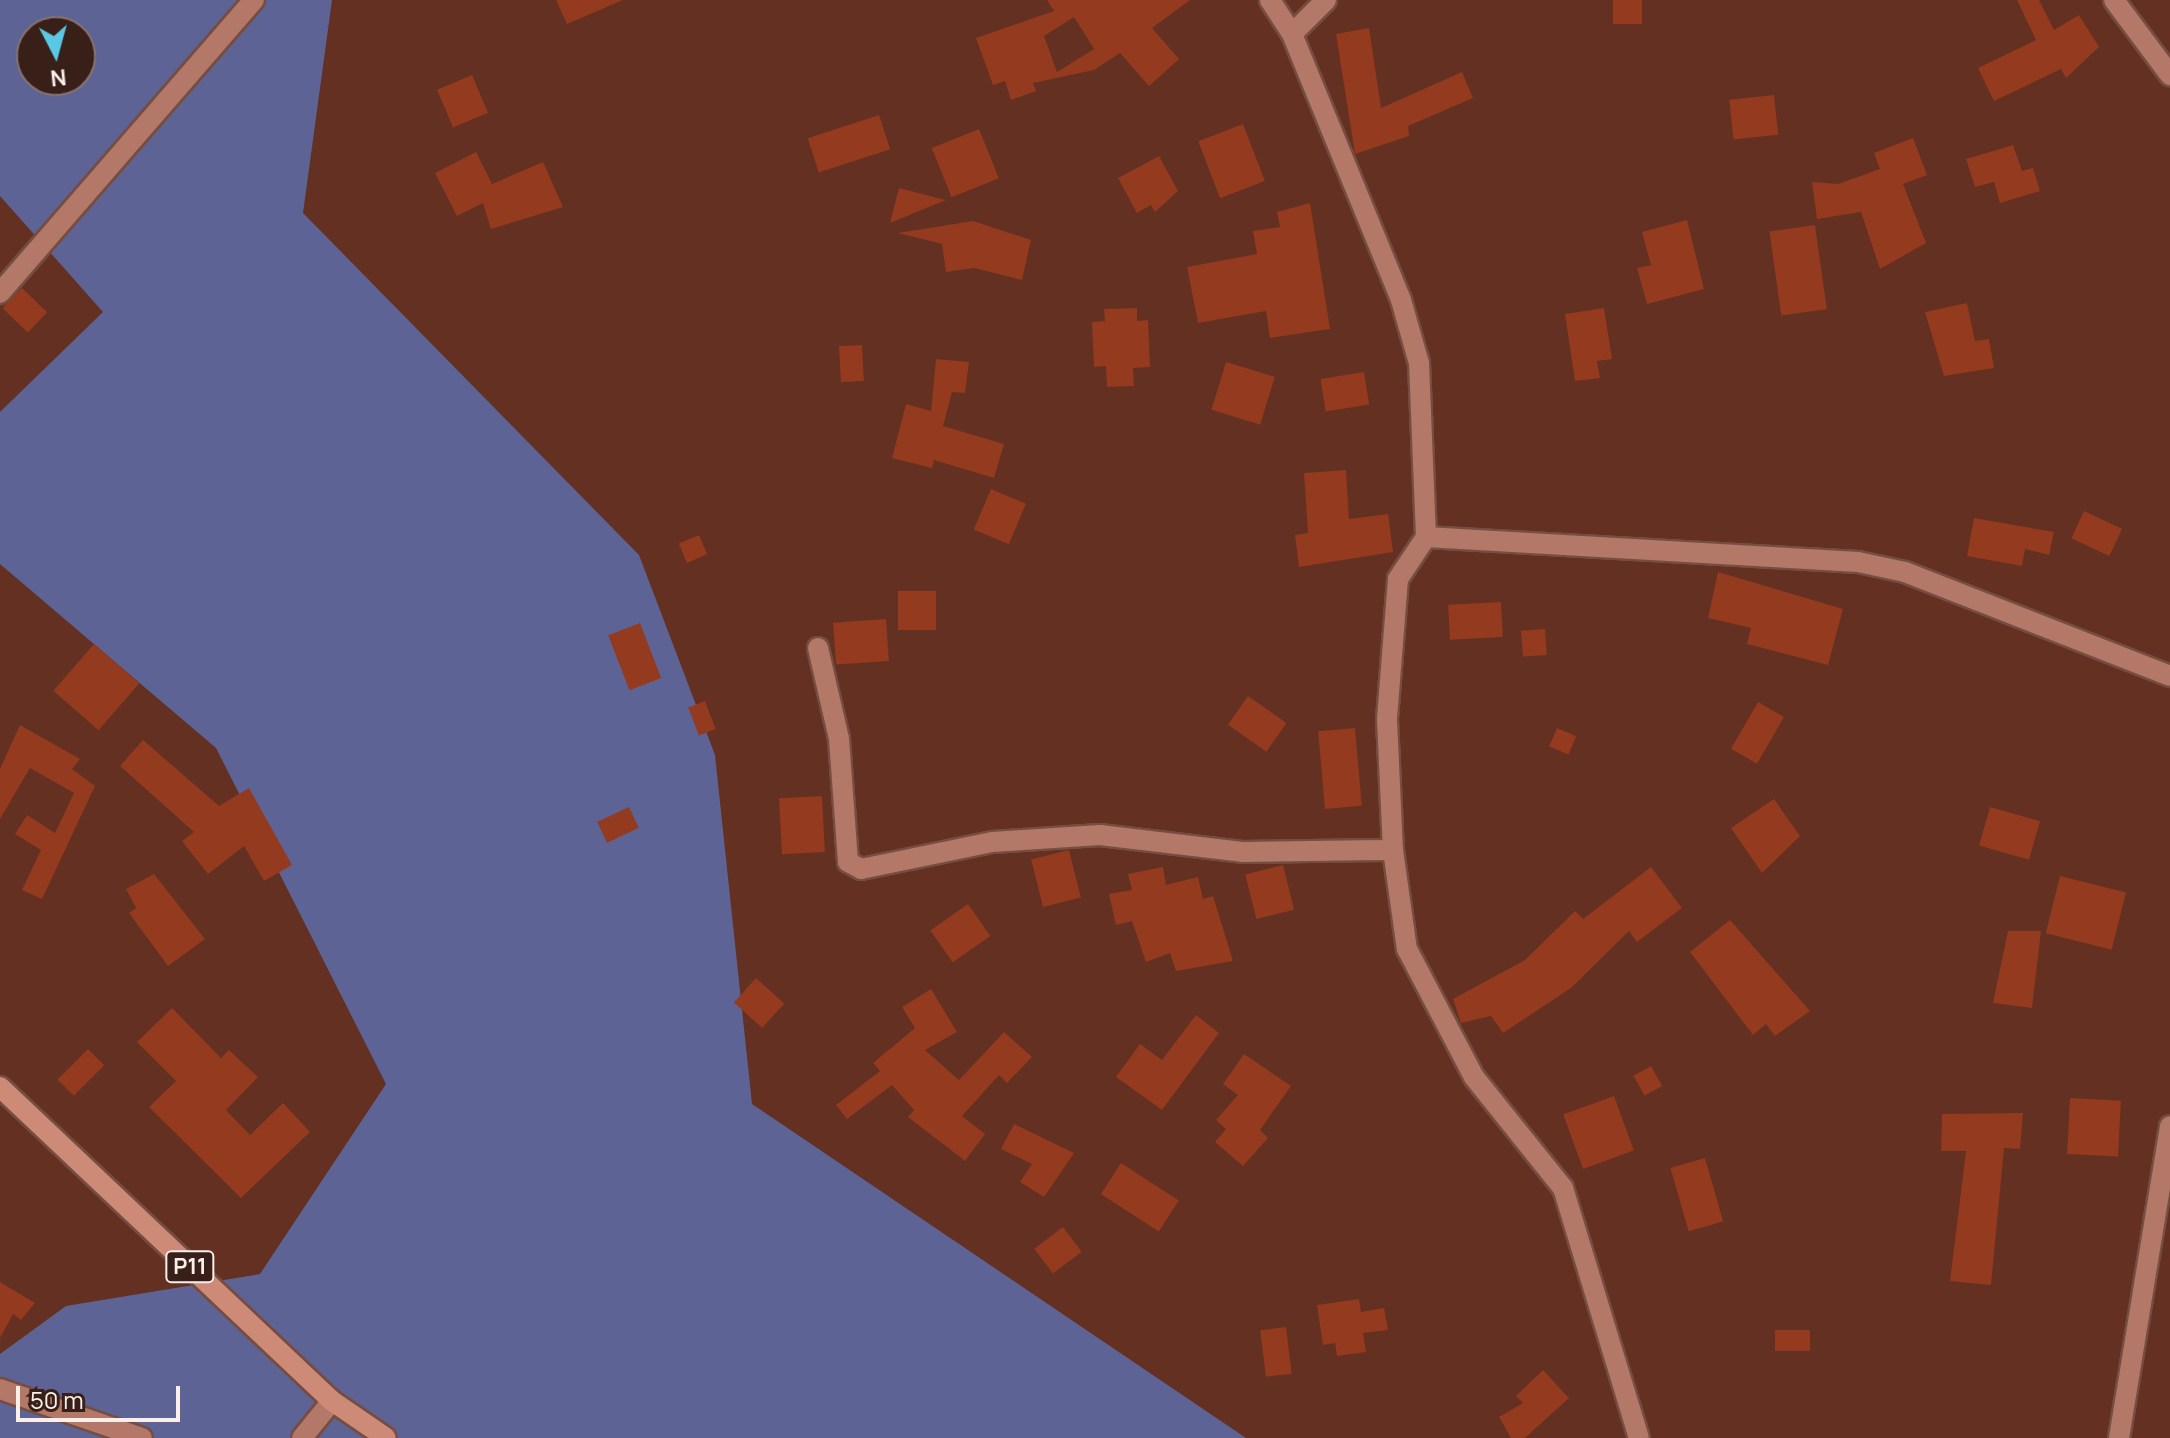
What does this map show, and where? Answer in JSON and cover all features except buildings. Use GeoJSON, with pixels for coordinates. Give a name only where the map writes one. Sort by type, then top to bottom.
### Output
{"type":"FeatureCollection","features":[{"type":"Feature","properties":{"kind":"main road","name":"P11"},"geometry":{"type":"LineString","coordinates":[[0,1087],[332,1401],[386,1438]]}},
{"type":"Feature","properties":{"kind":"street"},"geometry":{"type":"LineString","coordinates":[[0,293],[254,0]]}},
{"type":"Feature","properties":{"kind":"street"},"geometry":{"type":"LineString","coordinates":[[1270,0],[1292,34],[1401,300],[1419,363],[1426,537],[1398,579],[1387,719],[1393,850],[1407,949],[1474,1077],[1563,1188],[1639,1438]]}},
{"type":"Feature","properties":{"kind":"street"},"geometry":{"type":"LineString","coordinates":[[1292,34],[1326,0]]}},
{"type":"Feature","properties":{"kind":"street"},"geometry":{"type":"LineString","coordinates":[[2114,0],[2170,75]]}},
{"type":"Feature","properties":{"kind":"street"},"geometry":{"type":"LineString","coordinates":[[1426,537],[1858,562],[1905,572],[2170,676]]}},
{"type":"Feature","properties":{"kind":"street"},"geometry":{"type":"LineString","coordinates":[[818,648],[839,739],[848,862],[861,869],[992,842],[1100,835],[1242,852],[1393,850]]}},
{"type":"Feature","properties":{"kind":"street"},"geometry":{"type":"LineString","coordinates":[[2119,1438],[2170,1126]]}},
{"type":"Feature","properties":{"kind":"street"},"geometry":{"type":"LineString","coordinates":[[0,1389],[142,1438]]}},
{"type":"Feature","properties":{"kind":"street"},"geometry":{"type":"LineString","coordinates":[[302,1438],[332,1401]]}},
{"type":"Feature","properties":{"kind":"shaded area"},"geometry":{"type":"Polygon","coordinates":[[[0,0],[332,0],[303,213],[639,555],[715,755],[752,1104],[1246,1438],[0,1438],[0,1354],[66,1306],[260,1274],[386,1084],[216,748],[0,564],[0,412],[103,312],[0,196],[0,0]]]}}]}
